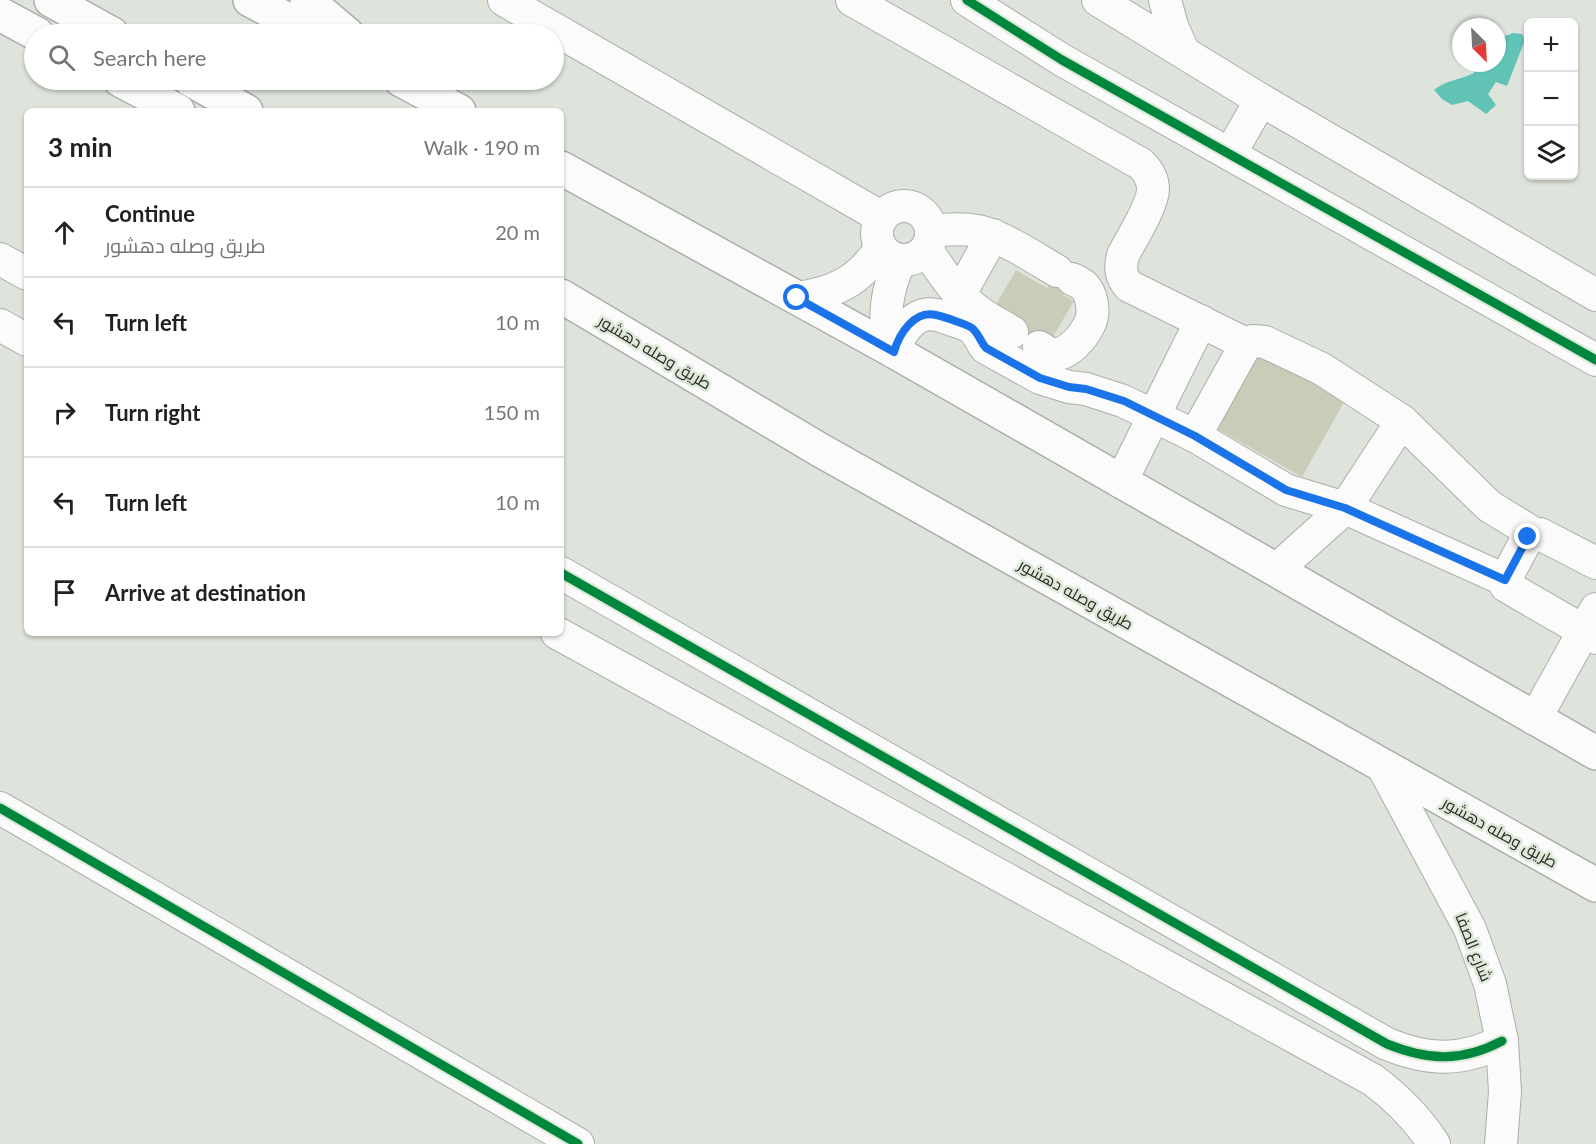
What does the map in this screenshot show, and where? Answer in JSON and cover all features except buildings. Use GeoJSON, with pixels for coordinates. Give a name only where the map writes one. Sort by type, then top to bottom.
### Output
{"type":"FeatureCollection","features":[{"type":"Feature","properties":{"kind":"main road"},"geometry":{"type":"LineString","coordinates":[[51,0],[94,24]]}},
{"type":"Feature","properties":{"kind":"main road"},"geometry":{"type":"LineString","coordinates":[[250,0],[296,24]]}},
{"type":"Feature","properties":{"kind":"main road"},"geometry":{"type":"LineString","coordinates":[[307,0],[335,24]]}},
{"type":"Feature","properties":{"kind":"main road"},"geometry":{"type":"LineString","coordinates":[[0,14],[24,27]]}},
{"type":"Feature","properties":{"kind":"main road"},"geometry":{"type":"LineString","coordinates":[[139,90],[172,108]]}},
{"type":"Feature","properties":{"kind":"main road"},"geometry":{"type":"LineString","coordinates":[[209,90],[241,108]]}},
{"type":"Feature","properties":{"kind":"main road"},"geometry":{"type":"LineString","coordinates":[[421,90],[454,108]]}},
{"type":"Feature","properties":{"kind":"main road"},"geometry":{"type":"LineString","coordinates":[[564,170],[892,351],[1596,753]]}},
{"type":"Feature","properties":{"kind":"main road","name":"طريق وصله دهشور"},"geometry":{"type":"LineString","coordinates":[[564,298],[819,450],[1596,885]]}},
{"type":"Feature","properties":{"kind":"street"},"geometry":{"type":"LineString","coordinates":[[504,0],[546,24]]}},
{"type":"Feature","properties":{"kind":"street"},"geometry":{"type":"LineString","coordinates":[[852,0],[1141,164],[1148,171],[1153,190],[1151,200],[1123,255],[1121,273],[1124,280],[1129,286],[1246,344]]}},
{"type":"Feature","properties":{"kind":"street"},"geometry":{"type":"LineString","coordinates":[[967,0],[1062,60],[1596,360]]}},
{"type":"Feature","properties":{"kind":"street"},"geometry":{"type":"LineString","coordinates":[[1098,0],[1262,100],[1596,295]]}},
{"type":"Feature","properties":{"kind":"street"},"geometry":{"type":"LineString","coordinates":[[1165,0],[1172,26],[1184,51]]}},
{"type":"Feature","properties":{"kind":"street"},"geometry":{"type":"LineString","coordinates":[[564,35],[881,217]]}},
{"type":"Feature","properties":{"kind":"street"},"geometry":{"type":"LineString","coordinates":[[1230,154],[1262,100]]}},
{"type":"Feature","properties":{"kind":"street"},"geometry":{"type":"LineString","coordinates":[[797,298],[816,296],[834,290],[851,281],[873,261],[909,247],[954,229],[993,235],[1084,285],[1090,296],[1092,308],[1090,322],[1072,348],[1050,354],[980,314],[909,247],[877,238],[877,227],[881,217],[888,210],[897,206],[916,208],[929,221],[909,247],[891,279],[886,300],[886,333],[892,351]]}},
{"type":"Feature","properties":{"kind":"street"},"geometry":{"type":"LineString","coordinates":[[960,294],[993,235]]}},
{"type":"Feature","properties":{"kind":"street"},"geometry":{"type":"LineString","coordinates":[[0,259],[24,272]]}},
{"type":"Feature","properties":{"kind":"street"},"geometry":{"type":"LineString","coordinates":[[892,351],[904,329],[919,317],[934,314],[965,324],[973,329],[986,348],[1040,378],[1124,401],[1195,436],[1286,490],[1345,508],[1505,580]]}},
{"type":"Feature","properties":{"kind":"street"},"geometry":{"type":"LineString","coordinates":[[1121,482],[1201,321]]}},
{"type":"Feature","properties":{"kind":"street"},"geometry":{"type":"LineString","coordinates":[[0,325],[24,338]]}},
{"type":"Feature","properties":{"kind":"street"},"geometry":{"type":"LineString","coordinates":[[1195,436],[1246,344],[1252,341],[1265,342],[1322,369],[1402,421],[1489,506],[1533,533],[1540,534],[1596,562]]}},
{"type":"Feature","properties":{"kind":"street"},"geometry":{"type":"LineString","coordinates":[[1276,570],[1345,508],[1402,421]]}},
{"type":"Feature","properties":{"kind":"street"},"geometry":{"type":"LineString","coordinates":[[1533,533],[1528,537],[1505,580],[1506,586],[1510,590],[1592,626],[1535,718]]}},
{"type":"Feature","properties":{"kind":"street"},"geometry":{"type":"LineString","coordinates":[[564,575],[1388,1044],[1426,1057],[1446,1057],[1467,1055],[1502,1041]]}},
{"type":"Feature","properties":{"kind":"street"},"geometry":{"type":"LineString","coordinates":[[562,636],[1373,1080],[1391,1093],[1434,1144]]}},
{"type":"Feature","properties":{"kind":"street","name":"شارع الصفا"},"geometry":{"type":"LineString","coordinates":[[1383,767],[1470,929],[1490,984],[1502,1041],[1505,1092],[1501,1144]]}},
{"type":"Feature","properties":{"kind":"street"},"geometry":{"type":"LineString","coordinates":[[0,808],[578,1144]]}},
{"type":"Feature","properties":{"kind":"street"},"geometry":{"type":"LineString","coordinates":[[1321,1052],[1339,1017]]}},
{"type":"Feature","properties":{"kind":"water"},"geometry":{"type":"Polygon","coordinates":[[[1513,33],[1522,34],[1524,43],[1507,86],[1496,82],[1488,94],[1496,105],[1486,114],[1468,101],[1452,105],[1434,90],[1474,72],[1506,72],[1506,36],[1513,33]]]}},
{"type":"Feature","properties":{"kind":"cycle path"},"geometry":{"type":"LineString","coordinates":[[967,0],[1062,60],[1596,360]]}},
{"type":"Feature","properties":{"kind":"cycle path"},"geometry":{"type":"LineString","coordinates":[[564,575],[1387,1044],[1417,1054],[1445,1057],[1473,1053],[1502,1041]]}},
{"type":"Feature","properties":{"kind":"cycle path"},"geometry":{"type":"LineString","coordinates":[[0,808],[578,1144]]}},
{"type":"Feature","properties":{"kind":"route"},"geometry":{"type":"LineString","coordinates":[[797,298],[894,352],[897,340],[904,329],[919,317],[934,314],[965,324],[973,329],[986,348],[1040,378],[1124,401],[1195,436],[1286,490],[1345,508],[1505,580],[1528,537]]}}]}
